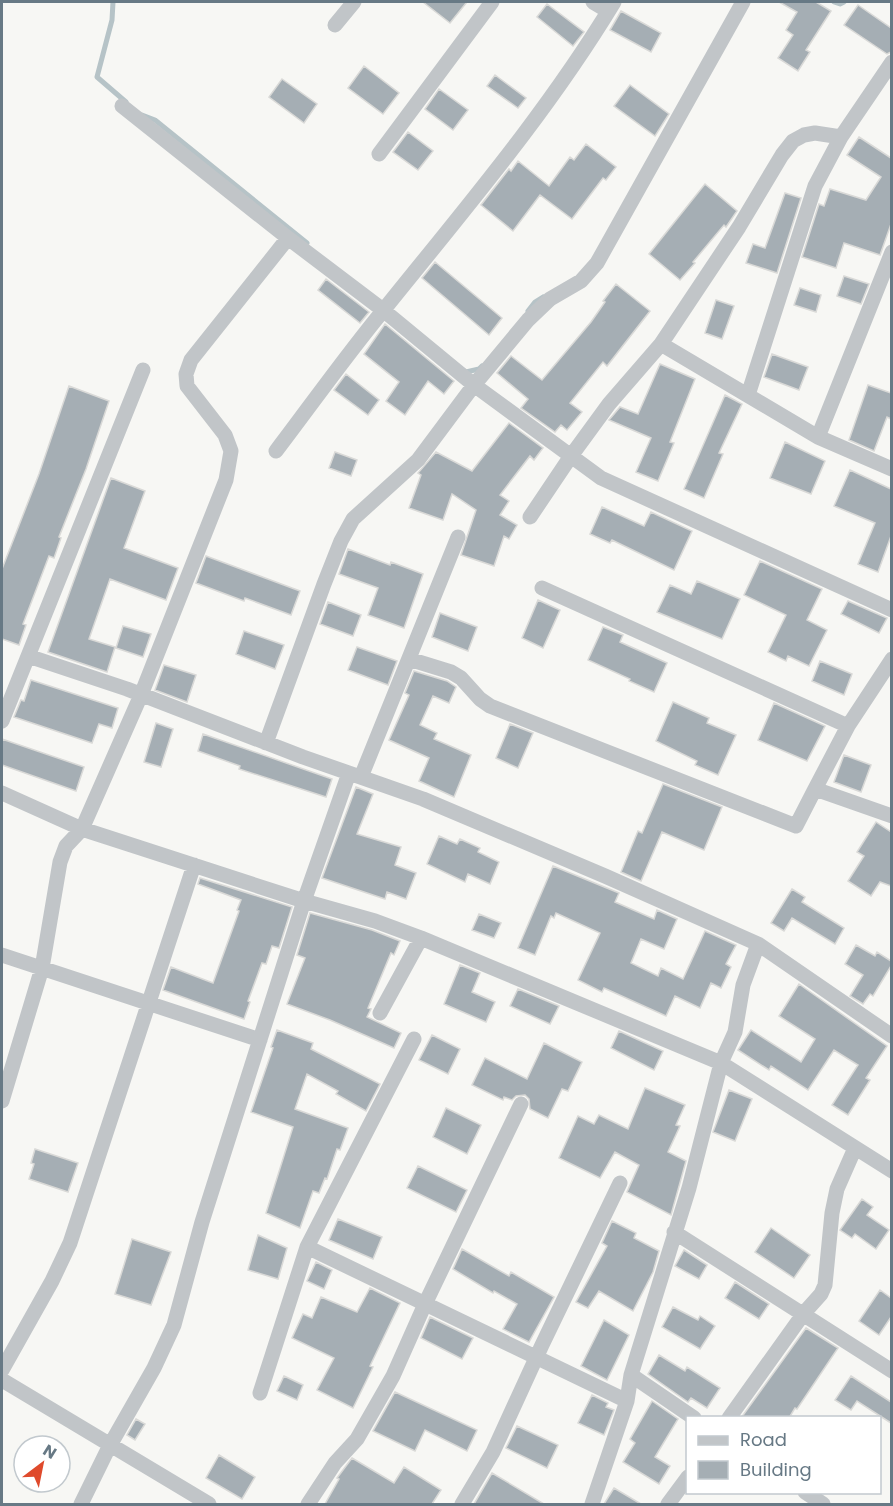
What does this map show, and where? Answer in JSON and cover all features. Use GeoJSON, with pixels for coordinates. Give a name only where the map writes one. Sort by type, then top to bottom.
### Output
{"type":"FeatureCollection","features":[{"type":"Feature","properties":{"kind":"street"},"geometry":{"type":"LineString","coordinates":[[335,25],[354,2]]}},
{"type":"Feature","properties":{"kind":"street"},"geometry":{"type":"LineString","coordinates":[[379,154],[492,2]]}},
{"type":"Feature","properties":{"kind":"street"},"geometry":{"type":"LineString","coordinates":[[276,451],[385,308],[521,141],[583,54],[611,6],[593,2]]}},
{"type":"Feature","properties":{"kind":"street"},"geometry":{"type":"LineString","coordinates":[[266,742],[324,584],[352,519],[418,460],[474,385],[528,320],[550,299],[581,280],[597,263],[743,2]]}},
{"type":"Feature","properties":{"kind":"street"},"geometry":{"type":"LineString","coordinates":[[748,395],[815,186],[841,137],[891,62]]}},
{"type":"Feature","properties":{"kind":"street"},"geometry":{"type":"LineString","coordinates":[[122,106],[288,238],[385,308],[474,385],[601,477],[891,609]]}},
{"type":"Feature","properties":{"kind":"street"},"geometry":{"type":"LineString","coordinates":[[530,517],[609,404],[661,344],[793,141],[814,133],[841,137]]}},
{"type":"Feature","properties":{"kind":"street"},"geometry":{"type":"LineString","coordinates":[[2,1101],[42,968],[60,862],[66,846],[82,829],[141,694],[226,480],[231,451],[225,435],[187,386],[186,374],[191,360],[288,238]]}},
{"type":"Feature","properties":{"kind":"street"},"geometry":{"type":"LineString","coordinates":[[818,437],[891,252]]}},
{"type":"Feature","properties":{"kind":"street"},"geometry":{"type":"LineString","coordinates":[[661,344],[818,437],[891,469]]}},
{"type":"Feature","properties":{"kind":"street"},"geometry":{"type":"LineString","coordinates":[[2,721],[143,370]]}},
{"type":"Feature","properties":{"kind":"street"},"geometry":{"type":"LineString","coordinates":[[81,1504],[174,1326],[202,1222],[304,901],[355,775],[409,659],[458,537]]}},
{"type":"Feature","properties":{"kind":"street"},"geometry":{"type":"LineString","coordinates":[[542,588],[848,726]]}},
{"type":"Feature","properties":{"kind":"street"},"geometry":{"type":"LineString","coordinates":[[28,656],[141,694],[423,799],[758,944],[891,1036]]}},
{"type":"Feature","properties":{"kind":"street"},"geometry":{"type":"LineString","coordinates":[[409,659],[451,672],[461,678],[480,699],[490,706],[796,826],[848,726],[891,659]]}},
{"type":"Feature","properties":{"kind":"street"},"geometry":{"type":"LineString","coordinates":[[815,789],[891,816]]}},
{"type":"Feature","properties":{"kind":"street"},"geometry":{"type":"LineString","coordinates":[[2,793],[82,829],[304,901],[375,921],[422,938],[721,1063],[891,1171]]}},
{"type":"Feature","properties":{"kind":"street"},"geometry":{"type":"LineString","coordinates":[[2,1370],[52,1281],[70,1243],[194,865]]}},
{"type":"Feature","properties":{"kind":"street"},"geometry":{"type":"LineString","coordinates":[[380,1013],[422,938]]}},
{"type":"Feature","properties":{"kind":"street"},"geometry":{"type":"LineString","coordinates":[[592,1504],[627,1401],[631,1375],[689,1188],[721,1063],[735,1032],[743,985],[758,944]]}},
{"type":"Feature","properties":{"kind":"street"},"geometry":{"type":"LineString","coordinates":[[2,955],[260,1040]]}},
{"type":"Feature","properties":{"kind":"street"},"geometry":{"type":"LineString","coordinates":[[260,1393],[307,1247],[414,1039]]}},
{"type":"Feature","properties":{"kind":"street"},"geometry":{"type":"LineString","coordinates":[[308,1504],[335,1463],[357,1439],[393,1376],[521,1104]]}},
{"type":"Feature","properties":{"kind":"street"},"geometry":{"type":"LineString","coordinates":[[730,1416],[804,1313],[821,1294],[825,1285],[832,1214],[837,1189],[855,1148]]}},
{"type":"Feature","properties":{"kind":"street"},"geometry":{"type":"LineString","coordinates":[[462,1504],[493,1452],[620,1183]]}},
{"type":"Feature","properties":{"kind":"street"},"geometry":{"type":"LineString","coordinates":[[674,1232],[804,1313],[891,1371]]}},
{"type":"Feature","properties":{"kind":"street"},"geometry":{"type":"LineString","coordinates":[[307,1247],[627,1401]]}},
{"type":"Feature","properties":{"kind":"street"},"geometry":{"type":"LineString","coordinates":[[631,1375],[691,1416]]}},
{"type":"Feature","properties":{"kind":"street"},"geometry":{"type":"LineString","coordinates":[[2,1380],[110,1447],[209,1504]]}},
{"type":"Feature","properties":{"kind":"street"},"geometry":{"type":"LineString","coordinates":[[668,1504],[686,1478]]}},
{"type":"Feature","properties":{"kind":"street"},"geometry":{"type":"LineString","coordinates":[[808,1494],[824,1504]]}},
{"type":"Feature","properties":{"kind":"building"},"geometry":{"type":"Polygon","coordinates":[[[423,2],[467,2],[450,23],[423,2]]]}},
{"type":"Feature","properties":{"kind":"building"},"geometry":{"type":"Polygon","coordinates":[[[779,2],[816,2],[831,11],[806,50],[810,52],[798,71],[778,58],[793,35],[786,30],[797,12],[779,2]]]}},
{"type":"Feature","properties":{"kind":"building"},"geometry":{"type":"Polygon","coordinates":[[[547,4],[584,32],[573,46],[537,17],[547,4]]]}},
{"type":"Feature","properties":{"kind":"building"},"geometry":{"type":"Polygon","coordinates":[[[858,5],[891,28],[891,52],[887,54],[844,25],[858,5]]]}},
{"type":"Feature","properties":{"kind":"building"},"geometry":{"type":"Polygon","coordinates":[[[621,11],[661,33],[651,52],[610,30],[621,11]]]}},
{"type":"Feature","properties":{"kind":"building"},"geometry":{"type":"Polygon","coordinates":[[[364,66],[399,93],[383,114],[348,88],[364,66]]]}},
{"type":"Feature","properties":{"kind":"building"},"geometry":{"type":"Polygon","coordinates":[[[495,75],[526,98],[518,108],[487,86],[495,75]]]}},
{"type":"Feature","properties":{"kind":"building"},"geometry":{"type":"Polygon","coordinates":[[[282,79],[317,104],[304,123],[269,97],[282,79]]]}},
{"type":"Feature","properties":{"kind":"building"},"geometry":{"type":"Polygon","coordinates":[[[630,85],[669,114],[655,136],[614,106],[630,85]]]}},
{"type":"Feature","properties":{"kind":"building"},"geometry":{"type":"Polygon","coordinates":[[[439,89],[468,110],[453,130],[425,109],[439,89]]]}},
{"type":"Feature","properties":{"kind":"building"},"geometry":{"type":"Polygon","coordinates":[[[408,132],[433,151],[418,170],[393,152],[408,132]]]}},
{"type":"Feature","properties":{"kind":"building"},"geometry":{"type":"Polygon","coordinates":[[[859,137],[891,158],[891,224],[880,255],[844,243],[836,268],[802,257],[819,204],[824,206],[830,189],[866,200],[881,177],[847,155],[859,137]]]}},
{"type":"Feature","properties":{"kind":"building"},"geometry":{"type":"Polygon","coordinates":[[[586,144],[616,167],[606,180],[603,178],[572,219],[540,195],[513,231],[481,205],[518,161],[549,186],[570,157],[574,160],[586,144]]]}},
{"type":"Feature","properties":{"kind":"building"},"geometry":{"type":"Polygon","coordinates":[[[705,184],[737,211],[680,280],[649,254],[705,184]]]}},
{"type":"Feature","properties":{"kind":"building"},"geometry":{"type":"Polygon","coordinates":[[[785,193],[801,198],[777,273],[746,263],[753,244],[765,248],[785,193]]]}},
{"type":"Feature","properties":{"kind":"building"},"geometry":{"type":"Polygon","coordinates":[[[435,262],[502,318],[489,335],[422,278],[435,262]]]}},
{"type":"Feature","properties":{"kind":"building"},"geometry":{"type":"Polygon","coordinates":[[[844,276],[869,284],[861,304],[837,296],[844,276]]]}},
{"type":"Feature","properties":{"kind":"building"},"geometry":{"type":"Polygon","coordinates":[[[326,279],[369,312],[360,323],[318,290],[326,279]]]}},
{"type":"Feature","properties":{"kind":"building"},"geometry":{"type":"Polygon","coordinates":[[[616,284],[650,311],[607,366],[603,362],[570,403],[582,412],[567,430],[561,425],[555,432],[521,408],[528,399],[497,373],[511,356],[542,380],[591,322],[616,284]]]}},
{"type":"Feature","properties":{"kind":"building"},"geometry":{"type":"Polygon","coordinates":[[[800,288],[821,295],[816,312],[794,305],[800,288]]]}},
{"type":"Feature","properties":{"kind":"building"},"geometry":{"type":"Polygon","coordinates":[[[716,300],[734,306],[722,339],[705,333],[716,300]]]}},
{"type":"Feature","properties":{"kind":"building"},"geometry":{"type":"Polygon","coordinates":[[[385,324],[454,381],[444,394],[428,381],[405,415],[386,401],[399,382],[364,354],[385,324]]]}},
{"type":"Feature","properties":{"kind":"building"},"geometry":{"type":"Polygon","coordinates":[[[772,354],[808,367],[799,390],[764,377],[772,354]]]}},
{"type":"Feature","properties":{"kind":"building"},"geometry":{"type":"Polygon","coordinates":[[[660,364],[695,379],[670,442],[674,443],[658,481],[636,472],[651,438],[609,420],[620,407],[638,414],[660,364]]]}},
{"type":"Feature","properties":{"kind":"building"},"geometry":{"type":"Polygon","coordinates":[[[346,374],[379,400],[368,415],[334,390],[346,374]]]}},
{"type":"Feature","properties":{"kind":"building"},"geometry":{"type":"Polygon","coordinates":[[[868,385],[891,393],[891,419],[887,417],[874,451],[849,440],[868,385]]]}},
{"type":"Feature","properties":{"kind":"building"},"geometry":{"type":"Polygon","coordinates":[[[69,386],[109,401],[86,469],[59,537],[61,538],[54,558],[49,556],[23,624],[26,625],[19,645],[2,639],[2,569],[39,474],[69,386]]]}},
{"type":"Feature","properties":{"kind":"building"},"geometry":{"type":"Polygon","coordinates":[[[725,395],[742,404],[719,453],[723,454],[704,498],[684,489],[725,395]]]}},
{"type":"Feature","properties":{"kind":"building"},"geometry":{"type":"Polygon","coordinates":[[[509,423],[543,448],[534,460],[530,456],[500,495],[509,501],[500,515],[517,525],[509,539],[504,536],[494,566],[461,555],[476,510],[452,494],[443,520],[409,508],[421,475],[418,473],[436,452],[472,471],[509,423]]]}},
{"type":"Feature","properties":{"kind":"building"},"geometry":{"type":"Polygon","coordinates":[[[785,442],[825,461],[811,494],[770,478],[785,442]]]}},
{"type":"Feature","properties":{"kind":"building"},"geometry":{"type":"Polygon","coordinates":[[[335,452],[357,460],[351,476],[329,468],[335,452]]]}},
{"type":"Feature","properties":{"kind":"building"},"geometry":{"type":"Polygon","coordinates":[[[850,470],[891,489],[891,536],[878,572],[858,564],[875,523],[834,506],[850,470]]]}},
{"type":"Feature","properties":{"kind":"building"},"geometry":{"type":"Polygon","coordinates":[[[111,478],[145,491],[124,548],[178,568],[166,600],[110,579],[89,639],[115,647],[107,672],[48,652],[111,478]]]}},
{"type":"Feature","properties":{"kind":"building"},"geometry":{"type":"Polygon","coordinates":[[[602,507],[644,526],[651,512],[692,531],[674,570],[612,540],[610,543],[590,534],[602,507]]]}},
{"type":"Feature","properties":{"kind":"building"},"geometry":{"type":"Polygon","coordinates":[[[348,549],[390,565],[391,562],[423,574],[404,628],[368,615],[378,588],[339,574],[348,549]]]}},
{"type":"Feature","properties":{"kind":"building"},"geometry":{"type":"Polygon","coordinates":[[[206,556],[300,591],[291,615],[196,583],[206,556]]]}},
{"type":"Feature","properties":{"kind":"building"},"geometry":{"type":"Polygon","coordinates":[[[760,561],[822,589],[807,620],[827,630],[809,666],[788,656],[786,661],[768,652],[786,615],[744,595],[760,561]]]}},
{"type":"Feature","properties":{"kind":"building"},"geometry":{"type":"Polygon","coordinates":[[[697,581],[740,599],[722,639],[657,612],[670,585],[691,594],[697,581]]]}},
{"type":"Feature","properties":{"kind":"building"},"geometry":{"type":"Polygon","coordinates":[[[538,600],[560,610],[543,648],[522,638],[538,600]]]}},
{"type":"Feature","properties":{"kind":"building"},"geometry":{"type":"Polygon","coordinates":[[[848,601],[887,618],[879,633],[841,614],[848,601]]]}},
{"type":"Feature","properties":{"kind":"building"},"geometry":{"type":"Polygon","coordinates":[[[328,602],[361,615],[353,636],[320,624],[328,602]]]}},
{"type":"Feature","properties":{"kind":"building"},"geometry":{"type":"Polygon","coordinates":[[[440,613],[477,627],[468,651],[432,637],[440,613]]]}},
{"type":"Feature","properties":{"kind":"building"},"geometry":{"type":"Polygon","coordinates":[[[123,626],[151,634],[143,657],[116,648],[123,626]]]}},
{"type":"Feature","properties":{"kind":"building"},"geometry":{"type":"Polygon","coordinates":[[[603,627],[623,635],[620,642],[667,663],[654,692],[588,660],[603,627]]]}},
{"type":"Feature","properties":{"kind":"building"},"geometry":{"type":"Polygon","coordinates":[[[244,631],[284,645],[275,669],[236,654],[244,631]]]}},
{"type":"Feature","properties":{"kind":"building"},"geometry":{"type":"Polygon","coordinates":[[[357,647],[397,661],[388,685],[348,670],[357,647]]]}},
{"type":"Feature","properties":{"kind":"building"},"geometry":{"type":"Polygon","coordinates":[[[820,661],[852,674],[844,695],[812,681],[820,661]]]}},
{"type":"Feature","properties":{"kind":"building"},"geometry":{"type":"Polygon","coordinates":[[[164,665],[196,675],[187,702],[155,690],[164,665]]]}},
{"type":"Feature","properties":{"kind":"building"},"geometry":{"type":"Polygon","coordinates":[[[414,671],[447,681],[456,687],[449,703],[433,696],[420,725],[437,733],[434,739],[471,755],[454,797],[419,781],[429,758],[389,740],[409,695],[405,693],[414,671]]]}},
{"type":"Feature","properties":{"kind":"building"},"geometry":{"type":"Polygon","coordinates":[[[31,680],[118,708],[112,728],[99,724],[92,743],[14,717],[21,700],[24,701],[31,680]]]}},
{"type":"Feature","properties":{"kind":"building"},"geometry":{"type":"Polygon","coordinates":[[[673,702],[709,718],[707,723],[736,735],[718,775],[695,765],[697,761],[656,741],[673,702]]]}},
{"type":"Feature","properties":{"kind":"building"},"geometry":{"type":"Polygon","coordinates":[[[774,703],[825,726],[807,761],[758,740],[774,703]]]}},
{"type":"Feature","properties":{"kind":"building"},"geometry":{"type":"Polygon","coordinates":[[[156,723],[173,729],[161,767],[144,762],[156,723]]]}},
{"type":"Feature","properties":{"kind":"building"},"geometry":{"type":"Polygon","coordinates":[[[510,724],[533,733],[518,768],[496,758],[510,724]]]}},
{"type":"Feature","properties":{"kind":"building"},"geometry":{"type":"Polygon","coordinates":[[[203,734],[332,779],[326,797],[239,769],[240,766],[198,751],[203,734]]]}},
{"type":"Feature","properties":{"kind":"building"},"geometry":{"type":"Polygon","coordinates":[[[2,739],[84,767],[76,791],[2,765],[2,739]]]}},
{"type":"Feature","properties":{"kind":"building"},"geometry":{"type":"Polygon","coordinates":[[[844,755],[871,765],[861,792],[834,782],[844,755]]]}},
{"type":"Feature","properties":{"kind":"building"},"geometry":{"type":"Polygon","coordinates":[[[663,784],[722,807],[704,850],[662,832],[641,881],[621,872],[638,831],[642,833],[663,784]]]}},
{"type":"Feature","properties":{"kind":"building"},"geometry":{"type":"Polygon","coordinates":[[[356,787],[373,794],[357,834],[401,847],[395,865],[416,873],[406,899],[387,892],[385,899],[322,878],[356,787]]]}},
{"type":"Feature","properties":{"kind":"building"},"geometry":{"type":"Polygon","coordinates":[[[876,822],[891,832],[891,886],[880,882],[871,896],[848,881],[864,856],[857,852],[876,822]]]}},
{"type":"Feature","properties":{"kind":"building"},"geometry":{"type":"Polygon","coordinates":[[[439,836],[457,844],[460,839],[480,848],[478,852],[499,862],[490,884],[468,874],[465,882],[427,864],[439,836]]]}},
{"type":"Feature","properties":{"kind":"building"},"geometry":{"type":"Polygon","coordinates":[[[553,866],[619,893],[615,902],[654,919],[657,910],[677,919],[664,949],[641,939],[631,963],[658,976],[661,968],[683,979],[705,931],[736,945],[726,964],[731,967],[721,988],[711,983],[700,1008],[675,996],[666,1016],[604,988],[602,992],[578,980],[600,933],[556,913],[554,918],[551,916],[535,955],[518,948],[553,866]]]}},
{"type":"Feature","properties":{"kind":"building"},"geometry":{"type":"Polygon","coordinates":[[[200,878],[292,907],[279,948],[272,946],[266,964],[262,963],[244,1019],[163,990],[171,967],[213,983],[239,911],[237,910],[241,900],[198,884],[200,878]]]}},
{"type":"Feature","properties":{"kind":"building"},"geometry":{"type":"Polygon","coordinates":[[[792,889],[805,897],[802,902],[844,928],[835,944],[792,918],[784,931],[771,923],[792,889]]]}},
{"type":"Feature","properties":{"kind":"building"},"geometry":{"type":"Polygon","coordinates":[[[310,913],[372,930],[400,941],[394,955],[391,953],[368,1008],[371,1009],[367,1017],[401,1033],[394,1048],[287,1004],[305,958],[297,955],[310,913]]]}},
{"type":"Feature","properties":{"kind":"building"},"geometry":{"type":"Polygon","coordinates":[[[479,914],[501,923],[494,938],[472,930],[479,914]]]}},
{"type":"Feature","properties":{"kind":"building"},"geometry":{"type":"Polygon","coordinates":[[[856,945],[875,956],[877,952],[891,961],[891,966],[873,996],[870,994],[863,1004],[850,996],[863,975],[845,964],[856,945]]]}},
{"type":"Feature","properties":{"kind":"building"},"geometry":{"type":"Polygon","coordinates":[[[460,965],[480,973],[472,992],[495,1002],[486,1022],[444,1004],[460,965]]]}},
{"type":"Feature","properties":{"kind":"building"},"geometry":{"type":"Polygon","coordinates":[[[799,984],[887,1046],[866,1078],[870,1080],[848,1115],[832,1105],[858,1065],[834,1050],[808,1090],[771,1066],[769,1070],[738,1050],[751,1030],[801,1062],[815,1039],[779,1016],[799,984]]]}},
{"type":"Feature","properties":{"kind":"building"},"geometry":{"type":"Polygon","coordinates":[[[518,989],[559,1006],[550,1024],[510,1006],[518,989]]]}},
{"type":"Feature","properties":{"kind":"building"},"geometry":{"type":"Polygon","coordinates":[[[277,1030],[313,1043],[311,1049],[380,1084],[366,1111],[336,1094],[338,1091],[307,1074],[295,1109],[348,1128],[340,1150],[337,1149],[327,1179],[325,1178],[319,1193],[313,1191],[300,1228],[266,1213],[293,1127],[251,1112],[277,1030]]]}},
{"type":"Feature","properties":{"kind":"building"},"geometry":{"type":"Polygon","coordinates":[[[619,1031],[663,1051],[654,1070],[611,1048],[619,1031]]]}},
{"type":"Feature","properties":{"kind":"building"},"geometry":{"type":"Polygon","coordinates":[[[432,1035],[460,1049],[448,1074],[419,1060],[432,1035]]]}},
{"type":"Feature","properties":{"kind":"building"},"geometry":{"type":"Polygon","coordinates":[[[544,1043],[582,1062],[568,1091],[562,1089],[548,1118],[530,1109],[529,1099],[525,1095],[516,1096],[512,1100],[504,1097],[503,1100],[472,1085],[485,1058],[527,1079],[544,1043]]]}},
{"type":"Feature","properties":{"kind":"building"},"geometry":{"type":"Polygon","coordinates":[[[645,1088],[685,1105],[676,1125],[680,1126],[668,1152],[686,1161],[671,1215],[627,1192],[639,1165],[615,1152],[600,1178],[559,1158],[578,1116],[594,1124],[599,1115],[628,1129],[645,1088]]]}},
{"type":"Feature","properties":{"kind":"building"},"geometry":{"type":"Polygon","coordinates":[[[729,1090],[752,1099],[735,1141],[713,1132],[729,1090]]]}},
{"type":"Feature","properties":{"kind":"building"},"geometry":{"type":"Polygon","coordinates":[[[446,1108],[481,1125],[467,1154],[433,1137],[446,1108]]]}},
{"type":"Feature","properties":{"kind":"building"},"geometry":{"type":"Polygon","coordinates":[[[35,1149],[78,1163],[68,1192],[29,1179],[34,1164],[31,1163],[35,1149]]]}},
{"type":"Feature","properties":{"kind":"building"},"geometry":{"type":"Polygon","coordinates":[[[418,1166],[467,1190],[456,1212],[407,1188],[418,1166]]]}},
{"type":"Feature","properties":{"kind":"building"},"geometry":{"type":"Polygon","coordinates":[[[862,1199],[873,1207],[867,1215],[889,1230],[876,1249],[855,1234],[852,1238],[840,1230],[862,1199]]]}},
{"type":"Feature","properties":{"kind":"building"},"geometry":{"type":"Polygon","coordinates":[[[338,1219],[382,1237],[373,1259],[329,1240],[338,1219]]]}},
{"type":"Feature","properties":{"kind":"building"},"geometry":{"type":"Polygon","coordinates":[[[612,1221],[636,1233],[634,1238],[659,1251],[653,1272],[633,1311],[599,1291],[588,1308],[576,1302],[607,1246],[602,1243],[612,1221]]]}},
{"type":"Feature","properties":{"kind":"building"},"geometry":{"type":"Polygon","coordinates":[[[771,1228],[810,1255],[794,1278],[755,1252],[771,1228]]]}},
{"type":"Feature","properties":{"kind":"building"},"geometry":{"type":"Polygon","coordinates":[[[258,1235],[287,1248],[278,1279],[248,1270],[258,1235]]]}},
{"type":"Feature","properties":{"kind":"building"},"geometry":{"type":"Polygon","coordinates":[[[132,1239],[171,1252],[151,1305],[115,1294],[132,1239]]]}},
{"type":"Feature","properties":{"kind":"building"},"geometry":{"type":"Polygon","coordinates":[[[462,1249],[509,1276],[511,1272],[554,1297],[529,1342],[503,1329],[517,1304],[494,1291],[493,1293],[453,1269],[462,1249]]]}},
{"type":"Feature","properties":{"kind":"building"},"geometry":{"type":"Polygon","coordinates":[[[684,1250],[707,1265],[699,1279],[675,1266],[684,1250]]]}},
{"type":"Feature","properties":{"kind":"building"},"geometry":{"type":"Polygon","coordinates":[[[316,1262],[332,1270],[324,1289],[307,1281],[316,1262]]]}},
{"type":"Feature","properties":{"kind":"building"},"geometry":{"type":"Polygon","coordinates":[[[735,1282],[769,1304],[759,1319],[725,1298],[735,1282]]]}},
{"type":"Feature","properties":{"kind":"building"},"geometry":{"type":"Polygon","coordinates":[[[370,1288],[400,1303],[353,1408],[317,1390],[334,1358],[292,1338],[303,1314],[312,1318],[321,1297],[357,1312],[370,1288]]]}},
{"type":"Feature","properties":{"kind":"building"},"geometry":{"type":"Polygon","coordinates":[[[880,1290],[891,1298],[891,1317],[879,1335],[859,1321],[880,1290]]]}},
{"type":"Feature","properties":{"kind":"building"},"geometry":{"type":"Polygon","coordinates":[[[673,1307],[698,1320],[700,1316],[715,1326],[700,1349],[662,1327],[673,1307]]]}},
{"type":"Feature","properties":{"kind":"building"},"geometry":{"type":"Polygon","coordinates":[[[430,1317],[473,1338],[462,1359],[421,1338],[430,1317]]]}},
{"type":"Feature","properties":{"kind":"building"},"geometry":{"type":"Polygon","coordinates":[[[604,1320],[629,1335],[607,1380],[581,1366],[604,1320]]]}},
{"type":"Feature","properties":{"kind":"building"},"geometry":{"type":"Polygon","coordinates":[[[806,1328],[838,1348],[790,1416],[742,1416],[806,1328]]]}},
{"type":"Feature","properties":{"kind":"building"},"geometry":{"type":"Polygon","coordinates":[[[659,1355],[685,1371],[687,1367],[720,1388],[707,1408],[691,1398],[688,1402],[648,1374],[659,1355]]]}},
{"type":"Feature","properties":{"kind":"building"},"geometry":{"type":"Polygon","coordinates":[[[284,1376],[303,1385],[297,1400],[277,1391],[284,1376]]]}},
{"type":"Feature","properties":{"kind":"building"},"geometry":{"type":"Polygon","coordinates":[[[851,1376],[891,1402],[891,1423],[857,1401],[851,1410],[835,1400],[851,1376]]]}},
{"type":"Feature","properties":{"kind":"building"},"geometry":{"type":"Polygon","coordinates":[[[395,1392],[477,1430],[467,1451],[425,1430],[415,1451],[373,1431],[395,1392]]]}},
{"type":"Feature","properties":{"kind":"building"},"geometry":{"type":"Polygon","coordinates":[[[592,1395],[608,1403],[606,1407],[614,1410],[604,1435],[578,1423],[592,1395]]]}},
{"type":"Feature","properties":{"kind":"building"},"geometry":{"type":"Polygon","coordinates":[[[652,1401],[678,1419],[655,1457],[670,1466],[659,1484],[623,1462],[635,1443],[630,1439],[652,1401]]]}},
{"type":"Feature","properties":{"kind":"building"},"geometry":{"type":"Polygon","coordinates":[[[136,1419],[145,1424],[135,1440],[127,1435],[136,1419]]]}},
{"type":"Feature","properties":{"kind":"building"},"geometry":{"type":"Polygon","coordinates":[[[517,1426],[558,1445],[547,1468],[506,1448],[517,1426]]]}},
{"type":"Feature","properties":{"kind":"building"},"geometry":{"type":"Polygon","coordinates":[[[219,1455],[255,1477],[242,1499],[206,1478],[219,1455]]]}},
{"type":"Feature","properties":{"kind":"building"},"geometry":{"type":"Polygon","coordinates":[[[352,1458],[394,1483],[404,1467],[441,1490],[432,1504],[325,1504],[339,1479],[337,1478],[352,1458]]]}},
{"type":"Feature","properties":{"kind":"building"},"geometry":{"type":"Polygon","coordinates":[[[492,1473],[544,1504],[474,1504],[492,1473]]]}},
{"type":"Feature","properties":{"kind":"building"},"geometry":{"type":"Polygon","coordinates":[[[614,1488],[641,1504],[604,1504],[614,1488]]]}},
{"type":"Feature","properties":{"kind":"waterway"},"geometry":{"type":"LineString","coordinates":[[113,2],[112,20],[97,77],[126,102]]}},
{"type":"Feature","properties":{"kind":"waterway"},"geometry":{"type":"LineString","coordinates":[[834,2],[840,4],[844,2]]}},
{"type":"Feature","properties":{"kind":"waterway"},"geometry":{"type":"LineString","coordinates":[[142,115],[155,120],[307,243]]}},
{"type":"Feature","properties":{"kind":"waterway"},"geometry":{"type":"LineString","coordinates":[[528,311],[535,302],[543,297]]}},
{"type":"Feature","properties":{"kind":"waterway"},"geometry":{"type":"LineString","coordinates":[[463,370],[466,372],[482,366]]}}]}
